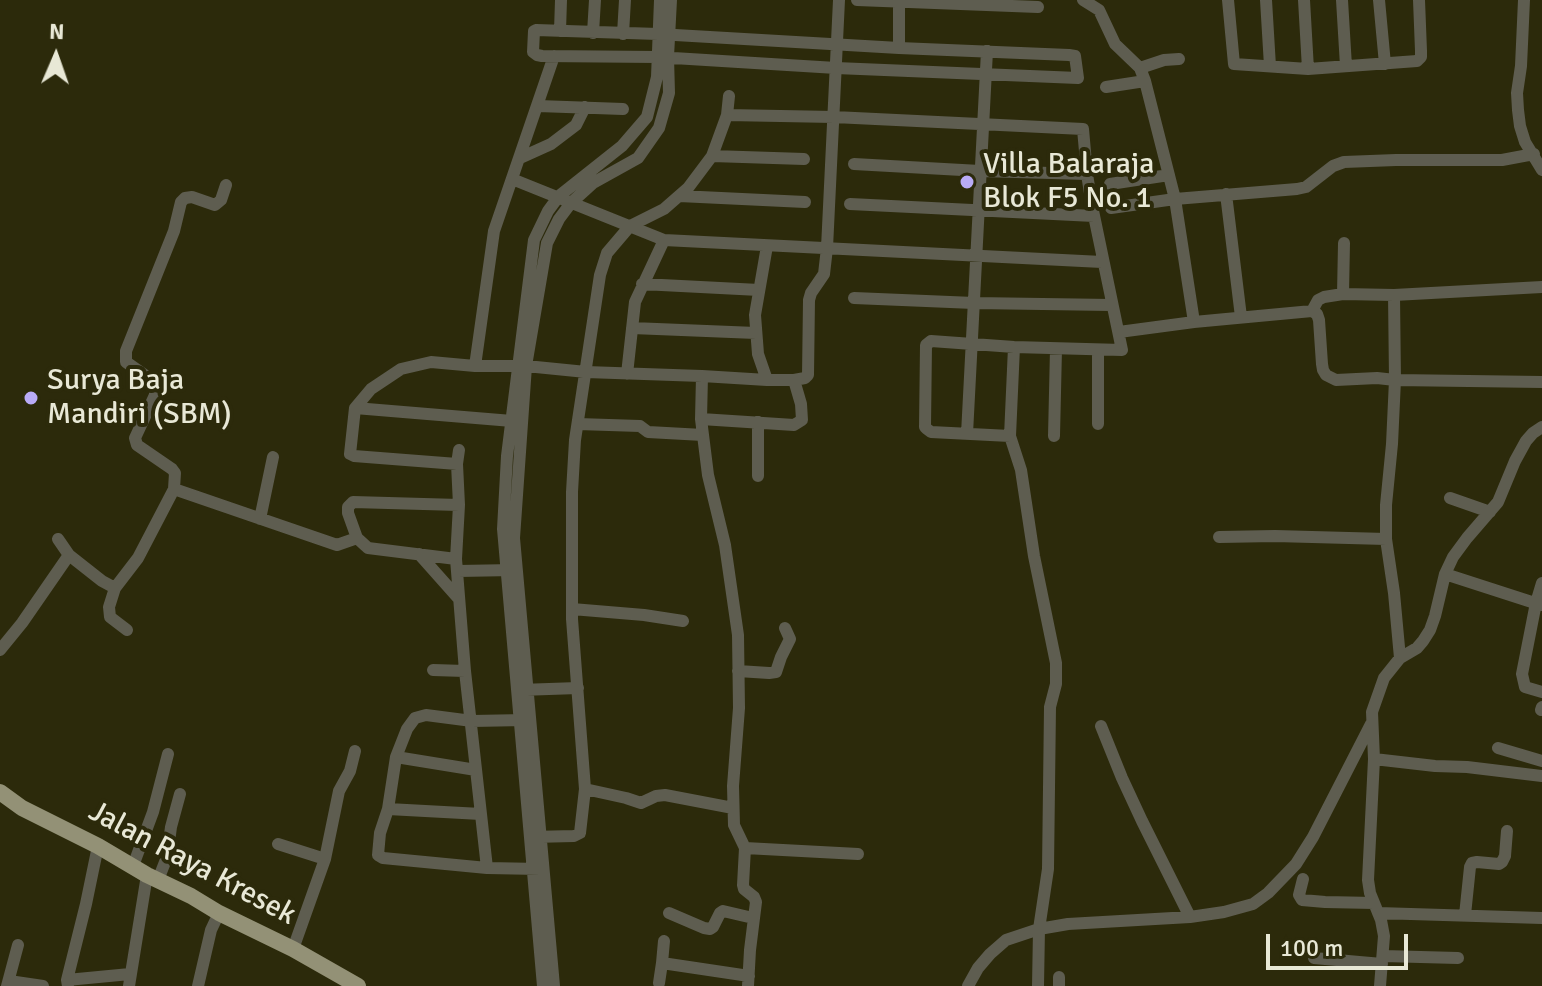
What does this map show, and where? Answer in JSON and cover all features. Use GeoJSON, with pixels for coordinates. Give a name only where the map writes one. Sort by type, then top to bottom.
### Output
{"type":"FeatureCollection","features":[{"type":"Feature","properties":{"kind":"main road","name":"Jalan Raya Kresek"},"geometry":{"type":"LineString","coordinates":[[0,792],[22,808],[358,986]]}},
{"type":"Feature","properties":{"kind":"street"},"geometry":{"type":"LineString","coordinates":[[560,31],[561,0]]}},
{"type":"Feature","properties":{"kind":"street"},"geometry":{"type":"LineString","coordinates":[[593,33],[595,0]]}},
{"type":"Feature","properties":{"kind":"street"},"geometry":{"type":"LineString","coordinates":[[623,34],[625,0]]}},
{"type":"Feature","properties":{"kind":"street"},"geometry":{"type":"LineString","coordinates":[[660,0],[664,35]]}},
{"type":"Feature","properties":{"kind":"street"},"geometry":{"type":"LineString","coordinates":[[509,526],[534,240],[548,211],[638,158],[659,128],[669,93],[663,57],[671,0]]}},
{"type":"Feature","properties":{"kind":"street"},"geometry":{"type":"LineString","coordinates":[[487,868],[465,671],[457,565],[458,457],[354,456],[350,454],[355,408],[371,389],[401,369],[431,362],[767,380],[805,378],[808,375],[809,300],[824,274],[827,248],[839,0]]}},
{"type":"Feature","properties":{"kind":"street"},"geometry":{"type":"LineString","coordinates":[[857,0],[1000,3],[1038,7]]}},
{"type":"Feature","properties":{"kind":"street"},"geometry":{"type":"LineString","coordinates":[[1083,0],[1099,10],[1115,44],[1142,74],[1175,199],[1194,322]]}},
{"type":"Feature","properties":{"kind":"street"},"geometry":{"type":"LineString","coordinates":[[1228,0],[1234,64],[1308,69],[1420,59],[1419,0]]}},
{"type":"Feature","properties":{"kind":"street"},"geometry":{"type":"LineString","coordinates":[[1266,0],[1270,66]]}},
{"type":"Feature","properties":{"kind":"street"},"geometry":{"type":"LineString","coordinates":[[1304,0],[1308,69]]}},
{"type":"Feature","properties":{"kind":"street"},"geometry":{"type":"LineString","coordinates":[[1342,0],[1346,66]]}},
{"type":"Feature","properties":{"kind":"street"},"geometry":{"type":"LineString","coordinates":[[1379,0],[1385,64]]}},
{"type":"Feature","properties":{"kind":"street"},"geometry":{"type":"LineString","coordinates":[[1524,0],[1518,110],[1525,142],[1542,170]]}},
{"type":"Feature","properties":{"kind":"street"},"geometry":{"type":"LineString","coordinates":[[899,2],[899,48]]}},
{"type":"Feature","properties":{"kind":"street"},"geometry":{"type":"LineString","coordinates":[[534,31],[560,31],[1075,56],[1078,78],[663,57],[554,56],[533,52],[534,31]]}},
{"type":"Feature","properties":{"kind":"street"},"geometry":{"type":"LineString","coordinates":[[967,434],[987,51]]}},
{"type":"Feature","properties":{"kind":"street"},"geometry":{"type":"LineString","coordinates":[[475,366],[494,231],[554,56]]}},
{"type":"Feature","properties":{"kind":"street"},"geometry":{"type":"LineString","coordinates":[[565,200],[622,146],[647,117],[663,57]]}},
{"type":"Feature","properties":{"kind":"street"},"geometry":{"type":"LineString","coordinates":[[1106,87],[1142,74],[1164,60],[1179,59]]}},
{"type":"Feature","properties":{"kind":"street"},"geometry":{"type":"LineString","coordinates":[[534,837],[574,836],[580,833],[585,789],[572,609],[572,492],[578,424],[600,275],[607,253],[630,226],[664,209],[688,188],[712,156],[727,115],[729,96]]}},
{"type":"Feature","properties":{"kind":"street"},"geometry":{"type":"LineString","coordinates":[[538,106],[623,109]]}},
{"type":"Feature","properties":{"kind":"street"},"geometry":{"type":"LineString","coordinates":[[520,158],[551,144],[576,125],[585,107]]}},
{"type":"Feature","properties":{"kind":"street"},"geometry":{"type":"LineString","coordinates":[[727,115],[1083,129],[1087,174],[1102,262],[1122,350],[931,341],[926,345],[925,427],[931,432],[1010,436]]}},
{"type":"Feature","properties":{"kind":"street"},"geometry":{"type":"LineString","coordinates":[[1111,208],[1226,194],[1287,191],[1306,187],[1333,166],[1344,162],[1502,160],[1534,154]]}},
{"type":"Feature","properties":{"kind":"street"},"geometry":{"type":"LineString","coordinates":[[712,156],[804,159]]}},
{"type":"Feature","properties":{"kind":"street"},"geometry":{"type":"LineString","coordinates":[[854,164],[1087,174]]}},
{"type":"Feature","properties":{"kind":"street"},"geometry":{"type":"LineString","coordinates":[[1110,184],[1169,175]]}},
{"type":"Feature","properties":{"kind":"street"},"geometry":{"type":"LineString","coordinates":[[512,179],[664,240],[1102,262]]}},
{"type":"Feature","properties":{"kind":"street"},"geometry":{"type":"LineString","coordinates":[[127,630],[110,617],[109,607],[115,588],[138,558],[174,489],[175,473],[137,445],[135,438],[155,395],[155,387],[153,381],[126,362],[126,351],[174,231],[181,202],[192,197],[215,205],[221,200],[226,185]]}},
{"type":"Feature","properties":{"kind":"street"},"geometry":{"type":"LineString","coordinates":[[1226,194],[1241,317]]}},
{"type":"Feature","properties":{"kind":"street"},"geometry":{"type":"LineString","coordinates":[[679,196],[805,202]]}},
{"type":"Feature","properties":{"kind":"street"},"geometry":{"type":"LineString","coordinates":[[850,204],[1094,216]]}},
{"type":"Feature","properties":{"kind":"street"},"geometry":{"type":"LineString","coordinates":[[627,374],[635,302],[664,240]]}},
{"type":"Feature","properties":{"kind":"street"},"geometry":{"type":"LineString","coordinates":[[1343,294],[1344,243]]}},
{"type":"Feature","properties":{"kind":"street"},"geometry":{"type":"LineString","coordinates":[[767,246],[755,315],[758,354],[767,380]]}},
{"type":"Feature","properties":{"kind":"street"},"geometry":{"type":"LineString","coordinates":[[642,284],[759,290]]}},
{"type":"Feature","properties":{"kind":"street"},"geometry":{"type":"LineString","coordinates":[[1312,311],[1318,300],[1343,294],[1394,295],[1542,287]]}},
{"type":"Feature","properties":{"kind":"street"},"geometry":{"type":"LineString","coordinates":[[1394,295],[1395,380],[1386,539],[1400,658]]}},
{"type":"Feature","properties":{"kind":"street"},"geometry":{"type":"LineString","coordinates":[[854,298],[1111,305]]}},
{"type":"Feature","properties":{"kind":"street"},"geometry":{"type":"LineString","coordinates":[[1119,332],[1312,311],[1319,320],[1323,370],[1336,380],[1542,382]]}},
{"type":"Feature","properties":{"kind":"street"},"geometry":{"type":"LineString","coordinates":[[632,328],[756,333]]}},
{"type":"Feature","properties":{"kind":"street"},"geometry":{"type":"LineString","coordinates":[[1014,347],[1010,436],[1021,470],[1034,556],[1056,663],[1056,684],[1050,707],[1048,869],[1039,929],[1038,986]]}},
{"type":"Feature","properties":{"kind":"street"},"geometry":{"type":"LineString","coordinates":[[1054,436],[1056,349]]}},
{"type":"Feature","properties":{"kind":"street"},"geometry":{"type":"LineString","coordinates":[[1098,350],[1098,424]]}},
{"type":"Feature","properties":{"kind":"street"},"geometry":{"type":"LineString","coordinates":[[522,367],[507,456],[511,570],[534,837],[554,986]]}},
{"type":"Feature","properties":{"kind":"street"},"geometry":{"type":"LineString","coordinates":[[662,963],[748,981],[756,902],[744,889],[745,848],[734,829],[739,708],[738,635],[725,545],[708,475],[701,419],[702,376]]}},
{"type":"Feature","properties":{"kind":"street"},"geometry":{"type":"LineString","coordinates":[[701,419],[794,425],[802,420],[794,380]]}},
{"type":"Feature","properties":{"kind":"street"},"geometry":{"type":"LineString","coordinates":[[355,408],[512,421]]}},
{"type":"Feature","properties":{"kind":"street"},"geometry":{"type":"LineString","coordinates":[[758,422],[758,476]]}},
{"type":"Feature","properties":{"kind":"street"},"geometry":{"type":"LineString","coordinates":[[578,424],[640,426],[648,432],[703,435]]}},
{"type":"Feature","properties":{"kind":"street"},"geometry":{"type":"LineString","coordinates":[[1380,986],[1384,936],[1368,880],[1374,759],[1372,712],[1384,678],[1400,658],[1417,648],[1430,630],[1445,574],[1461,546],[1498,502],[1526,441],[1542,427]]}},
{"type":"Feature","properties":{"kind":"street"},"geometry":{"type":"LineString","coordinates":[[260,519],[273,457]]}},
{"type":"Feature","properties":{"kind":"street"},"geometry":{"type":"LineString","coordinates":[[174,489],[337,545],[357,538]]}},
{"type":"Feature","properties":{"kind":"street"},"geometry":{"type":"LineString","coordinates":[[1450,498],[1490,512]]}},
{"type":"Feature","properties":{"kind":"street"},"geometry":{"type":"LineString","coordinates":[[459,505],[353,502],[348,507],[348,513],[357,538],[368,548],[419,554],[457,565],[511,570]]}},
{"type":"Feature","properties":{"kind":"street"},"geometry":{"type":"LineString","coordinates":[[1219,537],[1386,539]]}},
{"type":"Feature","properties":{"kind":"street"},"geometry":{"type":"LineString","coordinates":[[58,539],[69,555],[115,588]]}},
{"type":"Feature","properties":{"kind":"street"},"geometry":{"type":"LineString","coordinates":[[419,554],[460,599]]}},
{"type":"Feature","properties":{"kind":"street"},"geometry":{"type":"LineString","coordinates":[[0,650],[69,555]]}},
{"type":"Feature","properties":{"kind":"street"},"geometry":{"type":"LineString","coordinates":[[1445,574],[1539,604]]}},
{"type":"Feature","properties":{"kind":"street"},"geometry":{"type":"LineString","coordinates":[[1542,583],[1522,674],[1525,687],[1542,692]]}},
{"type":"Feature","properties":{"kind":"street"},"geometry":{"type":"LineString","coordinates":[[572,609],[683,621]]}},
{"type":"Feature","properties":{"kind":"street"},"geometry":{"type":"LineString","coordinates":[[738,671],[776,672],[790,639],[785,628]]}},
{"type":"Feature","properties":{"kind":"street"},"geometry":{"type":"LineString","coordinates":[[433,670],[465,671]]}},
{"type":"Feature","properties":{"kind":"street"},"geometry":{"type":"LineString","coordinates":[[522,690],[578,688]]}},
{"type":"Feature","properties":{"kind":"street"},"geometry":{"type":"LineString","coordinates":[[524,720],[472,721],[426,715],[415,718],[396,757],[378,855],[487,868],[538,869]]}},
{"type":"Feature","properties":{"kind":"street"},"geometry":{"type":"LineString","coordinates":[[968,986],[978,968],[1006,940],[1039,929],[1068,924],[1190,917],[1253,904],[1296,864],[1371,723]]}},
{"type":"Feature","properties":{"kind":"street"},"geometry":{"type":"LineString","coordinates":[[1101,726],[1142,821],[1190,917]]}},
{"type":"Feature","properties":{"kind":"street"},"geometry":{"type":"LineString","coordinates":[[1498,748],[1542,761]]}},
{"type":"Feature","properties":{"kind":"street"},"geometry":{"type":"LineString","coordinates":[[293,949],[325,859],[337,797],[350,771],[355,751]]}},
{"type":"Feature","properties":{"kind":"street"},"geometry":{"type":"LineString","coordinates":[[98,846],[67,983],[130,980],[153,812],[168,754]]}},
{"type":"Feature","properties":{"kind":"street"},"geometry":{"type":"LineString","coordinates":[[396,757],[476,770]]}},
{"type":"Feature","properties":{"kind":"street"},"geometry":{"type":"LineString","coordinates":[[1374,759],[1542,776]]}},
{"type":"Feature","properties":{"kind":"street"},"geometry":{"type":"LineString","coordinates":[[585,789],[641,803],[665,795],[733,808]]}},
{"type":"Feature","properties":{"kind":"street"},"geometry":{"type":"LineString","coordinates":[[146,874],[167,857],[180,794]]}},
{"type":"Feature","properties":{"kind":"street"},"geometry":{"type":"LineString","coordinates":[[388,809],[481,814]]}},
{"type":"Feature","properties":{"kind":"street"},"geometry":{"type":"LineString","coordinates":[[1465,915],[1470,867],[1477,862],[1502,862],[1507,831]]}},
{"type":"Feature","properties":{"kind":"street"},"geometry":{"type":"LineString","coordinates":[[278,844],[325,859]]}},
{"type":"Feature","properties":{"kind":"street"},"geometry":{"type":"LineString","coordinates":[[745,848],[858,854]]}},
{"type":"Feature","properties":{"kind":"street"},"geometry":{"type":"LineString","coordinates":[[538,869],[543,986]]}},
{"type":"Feature","properties":{"kind":"street"},"geometry":{"type":"LineString","coordinates":[[1303,879],[1299,895],[1302,900],[1465,915],[1542,918]]}},
{"type":"Feature","properties":{"kind":"street"},"geometry":{"type":"LineString","coordinates":[[669,913],[710,929],[723,911],[753,918]]}},
{"type":"Feature","properties":{"kind":"street"},"geometry":{"type":"LineString","coordinates":[[198,986],[211,930],[219,913]]}},
{"type":"Feature","properties":{"kind":"street"},"geometry":{"type":"LineString","coordinates":[[659,983],[664,941]]}},
{"type":"Feature","properties":{"kind":"street"},"geometry":{"type":"LineString","coordinates":[[18,945],[8,983],[43,986]]}},
{"type":"Feature","properties":{"kind":"street"},"geometry":{"type":"LineString","coordinates":[[1314,958],[1458,958]]}},
{"type":"Feature","properties":{"kind":"place","name":"Villa Balaraja Blok F5 No. 1"},"geometry":{"type":"Point","coordinates":[967,182]}},
{"type":"Feature","properties":{"kind":"place","name":"Surya Baja Mandiri (SBM)"},"geometry":{"type":"Point","coordinates":[31,398]}}]}
